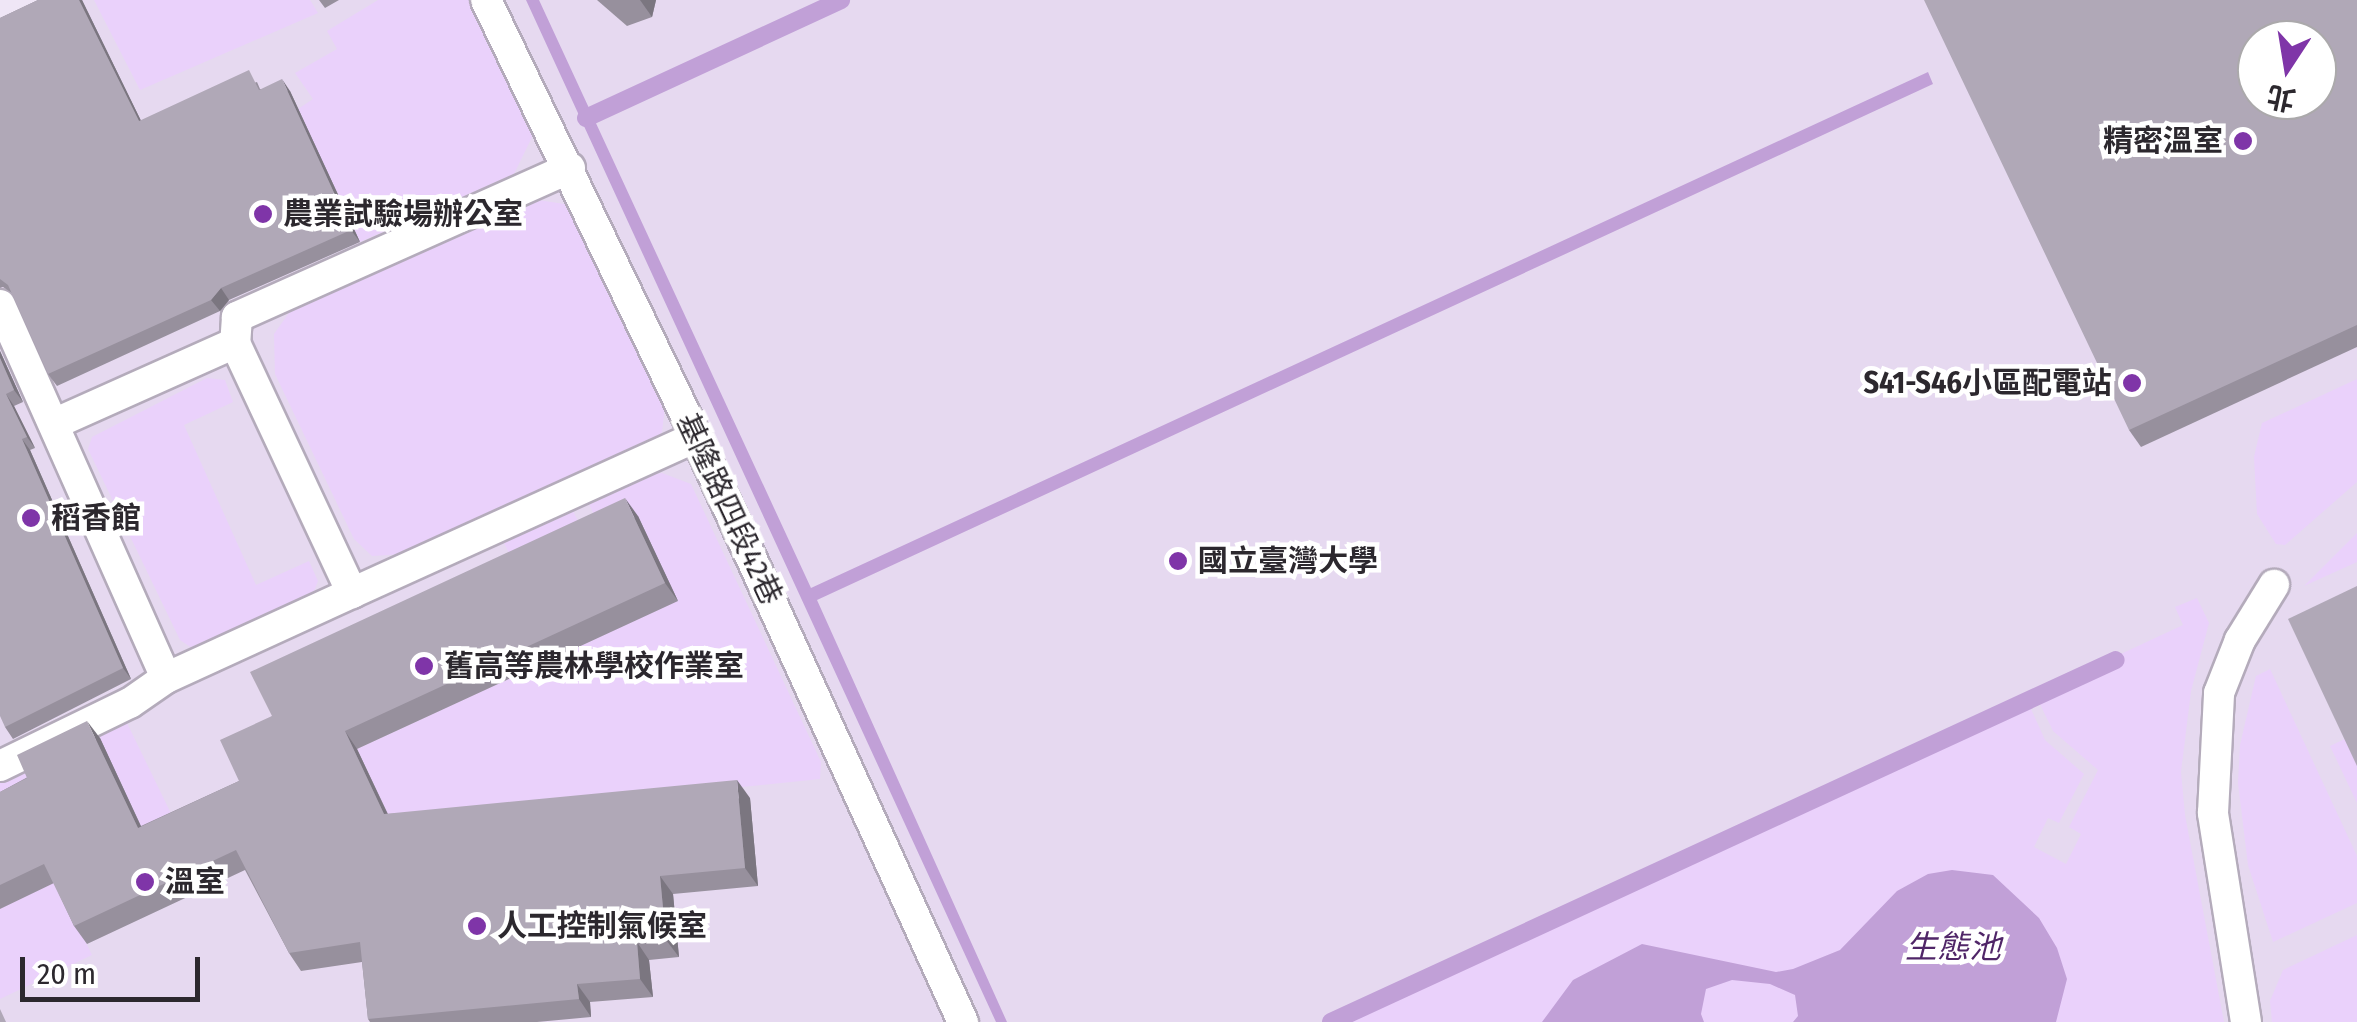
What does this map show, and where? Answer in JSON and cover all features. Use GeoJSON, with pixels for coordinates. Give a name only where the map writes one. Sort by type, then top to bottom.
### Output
{"type":"FeatureCollection","features":[{"type":"Feature","properties":{"kind":"lane","name":"基隆路四段42巷"},"geometry":{"type":"LineString","coordinates":[[486,0],[696,437],[964,1022]]}},
{"type":"Feature","properties":{"kind":"lane"},"geometry":{"type":"LineString","coordinates":[[352,593],[235,343],[238,317],[570,168]]}},
{"type":"Feature","properties":{"kind":"lane"},"geometry":{"type":"LineString","coordinates":[[0,305],[56,424]]}},
{"type":"Feature","properties":{"kind":"lane"},"geometry":{"type":"LineString","coordinates":[[166,678],[51,426],[235,343]]}},
{"type":"Feature","properties":{"kind":"lane"},"geometry":{"type":"LineString","coordinates":[[0,766],[130,703],[166,678],[696,437]]}},
{"type":"Feature","properties":{"kind":"lane"},"geometry":{"type":"LineString","coordinates":[[2246,1022],[2213,813],[2219,692],[2240,640],[2274,585]]}},
{"type":"Feature","properties":{"kind":"shaded area","name":"國立臺灣大學"},"geometry":{"type":"Polygon","coordinates":[[[46,0],[2357,0],[2357,1022],[0,1022],[0,28],[46,0]]]}},
{"type":"Feature","properties":{"kind":"shaded area"},"geometry":{"type":"Polygon","coordinates":[[[94,0],[310,0],[318,13],[140,90],[94,0]]]}},
{"type":"Feature","properties":{"kind":"shaded area"},"geometry":{"type":"Polygon","coordinates":[[[378,0],[474,0],[535,131],[514,174],[360,242],[298,109],[313,99],[295,73],[337,49],[327,31],[378,0]]]}},
{"type":"Feature","properties":{"kind":"shaded area"},"geometry":{"type":"Polygon","coordinates":[[[525,198],[571,205],[665,406],[662,432],[655,440],[405,554],[372,556],[354,539],[275,374],[274,334],[296,303],[525,198]]]}},
{"type":"Feature","properties":{"kind":"shaded area"},"geometry":{"type":"Polygon","coordinates":[[[207,378],[225,380],[233,402],[184,425],[256,585],[309,561],[318,581],[313,594],[192,648],[180,640],[88,449],[92,437],[207,378]]]}},
{"type":"Feature","properties":{"kind":"shaded area"},"geometry":{"type":"Polygon","coordinates":[[[2357,379],[2357,482],[2285,545],[2276,544],[2257,514],[2254,457],[2262,423],[2357,379]]]}},
{"type":"Feature","properties":{"kind":"shaded area"},"geometry":{"type":"Polygon","coordinates":[[[662,473],[691,484],[821,762],[820,779],[358,827],[370,776],[357,749],[677,601],[602,532],[588,502],[644,476],[662,473]]]}},
{"type":"Feature","properties":{"kind":"shaded area"},"geometry":{"type":"Polygon","coordinates":[[[572,509],[587,539],[518,571],[503,541],[572,509]]]}},
{"type":"Feature","properties":{"kind":"shaded area"},"geometry":{"type":"Polygon","coordinates":[[[2357,533],[2357,562],[2304,586],[2357,533]]]}},
{"type":"Feature","properties":{"kind":"shaded area"},"geometry":{"type":"Polygon","coordinates":[[[2197,598],[2209,623],[2191,691],[2181,772],[2185,815],[2224,1022],[1324,1022],[2026,698],[2045,740],[2084,774],[2059,823],[2048,818],[2034,847],[2066,864],[2081,834],[2069,827],[2098,770],[2053,731],[2035,694],[2183,625],[2175,607],[2197,598]]]}},
{"type":"Feature","properties":{"kind":"shaded area"},"geometry":{"type":"Polygon","coordinates":[[[2270,669],[2357,856],[2357,903],[2273,942],[2248,865],[2238,783],[2240,745],[2256,676],[2270,669]]]}},
{"type":"Feature","properties":{"kind":"shaded area"},"geometry":{"type":"Polygon","coordinates":[[[126,721],[180,832],[84,877],[20,806],[92,955],[0,999],[0,782],[126,721]]]}},
{"type":"Feature","properties":{"kind":"shaded area"},"geometry":{"type":"Polygon","coordinates":[[[2351,736],[2357,749],[2357,803],[2330,746],[2351,736]]]}},
{"type":"Feature","properties":{"kind":"shaded area"},"geometry":{"type":"Polygon","coordinates":[[[2357,935],[2357,1022],[2272,1022],[2270,1001],[2283,970],[2357,935]]]}},
{"type":"Feature","properties":{"kind":"water"},"geometry":{"type":"Polygon","coordinates":[[[526,0],[539,0],[811,588],[1928,72],[1933,84],[817,600],[1007,1022],[996,1022],[526,0]]]}},
{"type":"Feature","properties":{"kind":"water","name":"生態池"},"geometry":{"type":"Polygon","coordinates":[[[1952,870],[1993,875],[2039,918],[2057,948],[2067,979],[2056,1022],[1793,1022],[1798,1016],[1795,995],[1770,984],[1732,980],[1706,989],[1701,1014],[1704,1022],[1542,1022],[1573,980],[1642,944],[1776,972],[1793,969],[1840,950],[1897,891],[1928,874],[1952,870]]]}},
{"type":"Feature","properties":{"kind":"building"},"geometry":{"type":"Polygon","coordinates":[[[38,0],[79,0],[139,121],[249,70],[259,90],[282,79],[351,230],[221,288],[211,300],[48,374],[8,285],[0,279],[0,18],[38,0]]]}},
{"type":"Feature","properties":{"kind":"building"},"geometry":{"type":"Polygon","coordinates":[[[1924,0],[2357,0],[2357,325],[2129,430],[1924,0]]]}},
{"type":"Feature","properties":{"kind":"building","name":"稻香館"},"geometry":{"type":"Polygon","coordinates":[[[0,358],[14,390],[6,394],[27,437],[22,439],[123,668],[5,727],[0,716],[0,358]]]}},
{"type":"Feature","properties":{"kind":"building"},"geometry":{"type":"Polygon","coordinates":[[[625,498],[665,583],[345,731],[384,814],[737,780],[745,868],[660,876],[666,940],[637,942],[640,979],[577,984],[579,999],[368,1019],[360,942],[289,953],[236,850],[74,926],[44,864],[0,885],[0,792],[27,778],[17,755],[87,721],[138,828],[239,781],[220,740],[272,716],[250,672],[625,498]]]}},
{"type":"Feature","properties":{"kind":"building"},"geometry":{"type":"Polygon","coordinates":[[[2357,586],[2357,766],[2288,619],[2357,586]]]}},
{"type":"Feature","properties":{"kind":"waterway"},"geometry":{"type":"LineString","coordinates":[[586,118],[841,0]]}},
{"type":"Feature","properties":{"kind":"waterway"},"geometry":{"type":"LineString","coordinates":[[1331,1022],[2116,660]]}},
{"type":"Feature","properties":{"kind":"place","name":"精密溫室"},"geometry":{"type":"Point","coordinates":[2243,141]}},
{"type":"Feature","properties":{"kind":"place","name":"農業試驗場辦公室"},"geometry":{"type":"Point","coordinates":[263,214]}},
{"type":"Feature","properties":{"kind":"place","name":"S41-S46小區配電站"},"geometry":{"type":"Point","coordinates":[2132,383]}},
{"type":"Feature","properties":{"kind":"place","name":"稻香館"},"geometry":{"type":"Point","coordinates":[31,518]}},
{"type":"Feature","properties":{"kind":"place","name":"國立臺灣大學"},"geometry":{"type":"Point","coordinates":[1178,561]}},
{"type":"Feature","properties":{"kind":"place","name":"舊高等農林學校作業室"},"geometry":{"type":"Point","coordinates":[424,666]}},
{"type":"Feature","properties":{"kind":"place","name":"溫室"},"geometry":{"type":"Point","coordinates":[145,882]}},
{"type":"Feature","properties":{"kind":"place","name":"人工控制氣候室"},"geometry":{"type":"Point","coordinates":[477,926]}}]}
